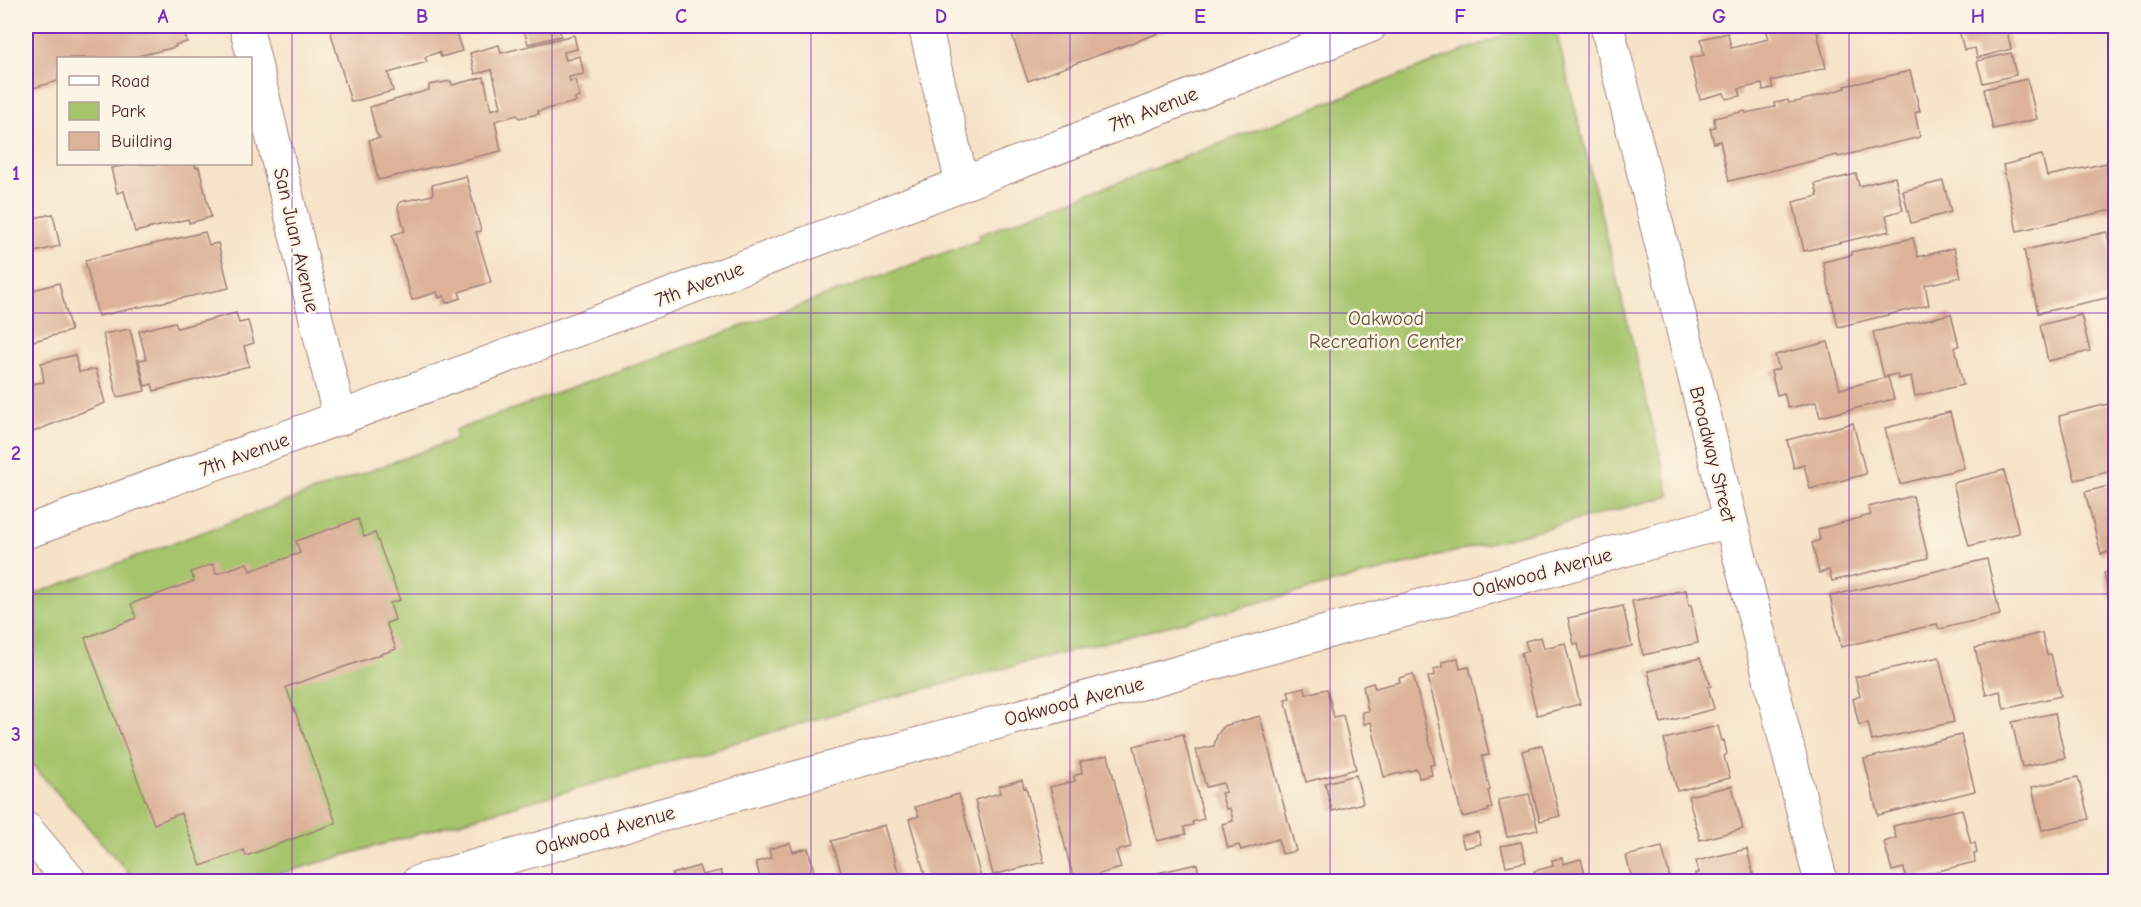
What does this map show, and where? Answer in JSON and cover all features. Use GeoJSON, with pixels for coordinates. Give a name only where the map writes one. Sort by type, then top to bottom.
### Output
{"type":"FeatureCollection","features":[{"type":"Feature","properties":{"kind":"street","name":"San Juan Avenue"},"geometry":{"type":"LineString","coordinates":[[246,26],[340,419]]}},
{"type":"Feature","properties":{"kind":"street"},"geometry":{"type":"LineString","coordinates":[[925,26],[962,183]]}},
{"type":"Feature","properties":{"kind":"street","name":"7th Avenue"},"geometry":{"type":"LineString","coordinates":[[26,532],[340,419],[1370,26]]}},
{"type":"Feature","properties":{"kind":"street","name":"Broadway Street"},"geometry":{"type":"LineString","coordinates":[[1607,26],[1821,882]]}},
{"type":"Feature","properties":{"kind":"street","name":"Oakwood Avenue"},"geometry":{"type":"LineString","coordinates":[[418,882],[1730,521]]}},
{"type":"Feature","properties":{"kind":"street"},"geometry":{"type":"LineString","coordinates":[[26,829],[71,882]]}},
{"type":"Feature","properties":{"kind":"green space","name":"Oakwood Recreation Center"},"geometry":{"type":"Polygon","coordinates":[[[1529,26],[1555,26],[1670,496],[890,698],[255,881],[136,881],[26,758],[26,597],[456,439],[455,430],[980,240],[979,235],[1529,26]]]}},
{"type":"Feature","properties":{"kind":"building"},"geometry":{"type":"Polygon","coordinates":[[[26,26],[183,26],[187,42],[175,45],[176,47],[133,57],[57,57],[57,81],[26,90],[26,26]]]}},
{"type":"Feature","properties":{"kind":"building"},"geometry":{"type":"Polygon","coordinates":[[[348,26],[454,26],[462,51],[441,57],[439,52],[425,57],[427,62],[388,73],[393,91],[351,102],[330,30],[348,26]]]}},
{"type":"Feature","properties":{"kind":"building"},"geometry":{"type":"Polygon","coordinates":[[[523,26],[559,26],[561,36],[528,44],[523,26]]]}},
{"type":"Feature","properties":{"kind":"building"},"geometry":{"type":"Polygon","coordinates":[[[1009,26],[1178,26],[1028,81],[1009,26]]]}},
{"type":"Feature","properties":{"kind":"building"},"geometry":{"type":"Polygon","coordinates":[[[1765,26],[1816,27],[1826,68],[1771,81],[1773,88],[1763,90],[1762,84],[1739,89],[1741,96],[1726,99],[1724,93],[1700,99],[1690,58],[1704,55],[1701,39],[1728,33],[1731,48],[1769,39],[1765,26]]]}},
{"type":"Feature","properties":{"kind":"building"},"geometry":{"type":"Polygon","coordinates":[[[1958,26],[2006,26],[2011,49],[1977,58],[1975,48],[1964,50],[1958,26]]]}},
{"type":"Feature","properties":{"kind":"building"},"geometry":{"type":"Polygon","coordinates":[[[2073,26],[2097,26],[2075,32],[2073,26]]]}},
{"type":"Feature","properties":{"kind":"building"},"geometry":{"type":"Polygon","coordinates":[[[574,35],[577,49],[564,52],[566,60],[580,56],[584,74],[569,77],[570,81],[575,80],[580,97],[575,98],[576,102],[538,111],[539,114],[519,118],[517,115],[495,121],[501,151],[378,180],[369,140],[380,138],[376,133],[370,107],[429,90],[429,85],[451,81],[452,85],[484,77],[491,110],[501,107],[492,70],[475,74],[470,53],[499,45],[501,53],[574,35]]]}},
{"type":"Feature","properties":{"kind":"building"},"geometry":{"type":"Polygon","coordinates":[[[2011,53],[2016,75],[1983,83],[1977,61],[2011,53]]]}},
{"type":"Feature","properties":{"kind":"building"},"geometry":{"type":"Polygon","coordinates":[[[1910,71],[1920,111],[1915,113],[1920,137],[1729,181],[1720,141],[1714,143],[1710,128],[1715,127],[1714,118],[1775,107],[1774,103],[1788,100],[1789,103],[1800,101],[1846,88],[1845,86],[1910,71]]]}},
{"type":"Feature","properties":{"kind":"building"},"geometry":{"type":"Polygon","coordinates":[[[2027,79],[2037,119],[1993,129],[1984,89],[2027,79]]]}},
{"type":"Feature","properties":{"kind":"building"},"geometry":{"type":"Polygon","coordinates":[[[2042,155],[2047,176],[2116,161],[2116,209],[2017,231],[2003,165],[2042,155]]]}},
{"type":"Feature","properties":{"kind":"building"},"geometry":{"type":"Polygon","coordinates":[[[124,165],[195,165],[196,168],[199,167],[211,217],[189,223],[188,219],[135,232],[124,191],[117,193],[111,168],[124,165]]]}},
{"type":"Feature","properties":{"kind":"building"},"geometry":{"type":"Polygon","coordinates":[[[1856,174],[1859,186],[1895,177],[1903,210],[1886,215],[1890,231],[1804,251],[1793,202],[1818,196],[1815,184],[1856,174]]]}},
{"type":"Feature","properties":{"kind":"building"},"geometry":{"type":"Polygon","coordinates":[[[466,176],[481,231],[476,232],[491,282],[459,292],[461,298],[446,303],[444,296],[439,298],[437,292],[412,300],[392,235],[405,231],[398,208],[400,202],[433,195],[432,185],[466,176]]]}},
{"type":"Feature","properties":{"kind":"building"},"geometry":{"type":"Polygon","coordinates":[[[1943,181],[1951,212],[1911,223],[1903,191],[1943,181]]]}},
{"type":"Feature","properties":{"kind":"building"},"geometry":{"type":"Polygon","coordinates":[[[26,185],[34,218],[53,214],[60,246],[26,254],[26,185]]]}},
{"type":"Feature","properties":{"kind":"building"},"geometry":{"type":"Polygon","coordinates":[[[205,232],[209,245],[218,243],[229,288],[98,316],[85,260],[205,232]]]}},
{"type":"Feature","properties":{"kind":"building"},"geometry":{"type":"Polygon","coordinates":[[[2107,232],[2111,252],[2116,251],[2116,296],[2038,313],[2024,250],[2107,232]]]}},
{"type":"Feature","properties":{"kind":"building"},"geometry":{"type":"Polygon","coordinates":[[[1913,238],[1918,257],[1954,248],[1961,277],[1925,285],[1929,305],[1838,327],[1823,262],[1852,255],[1851,252],[1913,238]]]}},
{"type":"Feature","properties":{"kind":"building"},"geometry":{"type":"Polygon","coordinates":[[[59,283],[71,331],[29,342],[26,329],[26,292],[59,283]]]}},
{"type":"Feature","properties":{"kind":"building"},"geometry":{"type":"Polygon","coordinates":[[[236,313],[239,323],[248,321],[254,343],[244,346],[249,366],[154,391],[152,384],[145,386],[139,360],[146,359],[139,331],[175,322],[177,328],[236,313]]]}},
{"type":"Feature","properties":{"kind":"building"},"geometry":{"type":"Polygon","coordinates":[[[1951,314],[1959,346],[1955,347],[1963,385],[1915,396],[1911,376],[1898,379],[1897,374],[1884,377],[1873,332],[1951,314]]]}},
{"type":"Feature","properties":{"kind":"building"},"geometry":{"type":"Polygon","coordinates":[[[2081,315],[2090,351],[2048,361],[2040,325],[2081,315]]]}},
{"type":"Feature","properties":{"kind":"building"},"geometry":{"type":"Polygon","coordinates":[[[130,329],[145,391],[117,397],[103,334],[130,329]]]}},
{"type":"Feature","properties":{"kind":"building"},"geometry":{"type":"Polygon","coordinates":[[[1828,342],[1840,389],[1888,377],[1894,399],[1820,417],[1816,402],[1788,408],[1784,393],[1777,395],[1771,371],[1779,369],[1775,355],[1828,342]]]}},
{"type":"Feature","properties":{"kind":"building"},"geometry":{"type":"Polygon","coordinates":[[[75,355],[79,372],[96,369],[105,403],[33,432],[26,402],[26,385],[44,382],[41,363],[75,355]]]}},
{"type":"Feature","properties":{"kind":"building"},"geometry":{"type":"Polygon","coordinates":[[[2116,402],[2116,470],[2075,480],[2059,416],[2116,402]]]}},
{"type":"Feature","properties":{"kind":"building"},"geometry":{"type":"Polygon","coordinates":[[[1950,412],[1964,468],[1900,484],[1885,428],[1950,412]]]}},
{"type":"Feature","properties":{"kind":"building"},"geometry":{"type":"Polygon","coordinates":[[[1853,423],[1866,474],[1810,489],[1804,465],[1794,468],[1787,440],[1853,423]]]}},
{"type":"Feature","properties":{"kind":"building"},"geometry":{"type":"Polygon","coordinates":[[[2004,470],[2019,533],[1969,546],[1953,483],[2004,470]]]}},
{"type":"Feature","properties":{"kind":"building"},"geometry":{"type":"Polygon","coordinates":[[[2116,484],[2116,550],[2101,554],[2085,492],[2116,484]]]}},
{"type":"Feature","properties":{"kind":"building"},"geometry":{"type":"Polygon","coordinates":[[[1913,496],[1928,558],[1832,581],[1829,570],[1819,573],[1812,543],[1820,540],[1818,529],[1871,515],[1868,507],[1913,496]]]}},
{"type":"Feature","properties":{"kind":"building"},"geometry":{"type":"Polygon","coordinates":[[[358,519],[364,537],[375,533],[400,600],[390,603],[395,620],[386,623],[396,649],[286,687],[336,823],[246,856],[244,850],[201,866],[181,813],[154,824],[85,638],[136,618],[131,604],[194,581],[191,572],[213,564],[216,574],[247,563],[250,571],[300,553],[296,541],[358,519]]]}},
{"type":"Feature","properties":{"kind":"building"},"geometry":{"type":"Polygon","coordinates":[[[1987,559],[2000,615],[1939,629],[1937,624],[1841,647],[1830,596],[1987,559]]]}},
{"type":"Feature","properties":{"kind":"building"},"geometry":{"type":"Polygon","coordinates":[[[2116,570],[2116,597],[2109,598],[2104,573],[2116,570]]]}},
{"type":"Feature","properties":{"kind":"building"},"geometry":{"type":"Polygon","coordinates":[[[1686,590],[1698,643],[1643,655],[1632,601],[1686,590]]]}},
{"type":"Feature","properties":{"kind":"building"},"geometry":{"type":"Polygon","coordinates":[[[1623,606],[1632,646],[1581,658],[1578,644],[1574,644],[1568,618],[1623,606]]]}},
{"type":"Feature","properties":{"kind":"building"},"geometry":{"type":"Polygon","coordinates":[[[2042,633],[2047,655],[2051,654],[2061,696],[2004,709],[2000,691],[1986,695],[1975,648],[2042,633]]]}},
{"type":"Feature","properties":{"kind":"building"},"geometry":{"type":"Polygon","coordinates":[[[1541,637],[1544,648],[1565,643],[1580,704],[1537,715],[1521,653],[1528,651],[1525,641],[1541,637]]]}},
{"type":"Feature","properties":{"kind":"building"},"geometry":{"type":"Polygon","coordinates":[[[1939,657],[1954,722],[1872,741],[1868,722],[1859,725],[1853,699],[1860,696],[1855,677],[1939,657]]]}},
{"type":"Feature","properties":{"kind":"building"},"geometry":{"type":"Polygon","coordinates":[[[1458,658],[1460,669],[1469,667],[1482,719],[1489,755],[1482,756],[1492,808],[1488,809],[1489,811],[1462,817],[1428,677],[1435,675],[1434,669],[1442,667],[1442,662],[1458,658]]]}},
{"type":"Feature","properties":{"kind":"building"},"geometry":{"type":"Polygon","coordinates":[[[1700,658],[1711,686],[1708,687],[1714,709],[1661,723],[1648,671],[1700,658]]]}},
{"type":"Feature","properties":{"kind":"building"},"geometry":{"type":"Polygon","coordinates":[[[1413,674],[1435,764],[1430,765],[1432,775],[1419,778],[1417,769],[1384,777],[1371,722],[1364,724],[1362,712],[1368,711],[1363,686],[1373,683],[1375,688],[1400,682],[1399,678],[1413,674]]]}},
{"type":"Feature","properties":{"kind":"building"},"geometry":{"type":"Polygon","coordinates":[[[1305,687],[1306,694],[1327,689],[1334,717],[1343,715],[1356,769],[1306,782],[1285,699],[1290,698],[1288,691],[1305,687]]]}},
{"type":"Feature","properties":{"kind":"building"},"geometry":{"type":"Polygon","coordinates":[[[2055,713],[2065,758],[2022,767],[2012,722],[2055,713]]]}},
{"type":"Feature","properties":{"kind":"building"},"geometry":{"type":"Polygon","coordinates":[[[1260,716],[1296,851],[1282,854],[1278,839],[1241,850],[1239,845],[1228,848],[1222,824],[1233,821],[1230,808],[1226,809],[1221,793],[1226,792],[1223,783],[1206,787],[1196,750],[1214,746],[1217,735],[1224,726],[1260,716]]]}},
{"type":"Feature","properties":{"kind":"building"},"geometry":{"type":"Polygon","coordinates":[[[1718,726],[1722,741],[1724,740],[1727,754],[1724,756],[1730,778],[1677,791],[1664,739],[1718,726]]]}},
{"type":"Feature","properties":{"kind":"building"},"geometry":{"type":"Polygon","coordinates":[[[1183,734],[1204,819],[1184,827],[1186,834],[1157,841],[1134,746],[1183,734]]]}},
{"type":"Feature","properties":{"kind":"building"},"geometry":{"type":"Polygon","coordinates":[[[1961,735],[1975,791],[1878,815],[1864,759],[1961,735]]]}},
{"type":"Feature","properties":{"kind":"building"},"geometry":{"type":"Polygon","coordinates":[[[1542,745],[1560,816],[1540,821],[1522,751],[1542,745]]]}},
{"type":"Feature","properties":{"kind":"building"},"geometry":{"type":"Polygon","coordinates":[[[1108,755],[1131,847],[1116,851],[1121,868],[1074,881],[1050,787],[1075,781],[1074,776],[1082,773],[1080,762],[1108,755]]]}},
{"type":"Feature","properties":{"kind":"building"},"geometry":{"type":"Polygon","coordinates":[[[1356,775],[1363,803],[1332,811],[1325,783],[1356,775]]]}},
{"type":"Feature","properties":{"kind":"building"},"geometry":{"type":"Polygon","coordinates":[[[2078,777],[2089,819],[2042,830],[2032,787],[2078,777]]]}},
{"type":"Feature","properties":{"kind":"building"},"geometry":{"type":"Polygon","coordinates":[[[1022,780],[1024,788],[1026,787],[1044,862],[993,875],[975,800],[1000,793],[999,786],[1022,780]]]}},
{"type":"Feature","properties":{"kind":"building"},"geometry":{"type":"Polygon","coordinates":[[[1732,786],[1743,829],[1700,840],[1688,796],[1732,786]]]}},
{"type":"Feature","properties":{"kind":"building"},"geometry":{"type":"Polygon","coordinates":[[[959,794],[981,878],[970,882],[927,882],[909,819],[919,816],[915,807],[959,794]]]}},
{"type":"Feature","properties":{"kind":"building"},"geometry":{"type":"Polygon","coordinates":[[[1529,794],[1538,830],[1507,837],[1498,800],[1529,794]]]}},
{"type":"Feature","properties":{"kind":"building"},"geometry":{"type":"Polygon","coordinates":[[[1962,809],[1971,844],[1975,843],[1977,853],[1974,854],[1975,862],[1906,879],[1904,868],[1892,871],[1884,842],[1896,838],[1893,826],[1962,809]]]}},
{"type":"Feature","properties":{"kind":"building"},"geometry":{"type":"Polygon","coordinates":[[[885,825],[901,882],[844,882],[832,841],[885,825]]]}},
{"type":"Feature","properties":{"kind":"building"},"geometry":{"type":"Polygon","coordinates":[[[1478,832],[1481,844],[1464,848],[1461,836],[1478,832]]]}},
{"type":"Feature","properties":{"kind":"building"},"geometry":{"type":"Polygon","coordinates":[[[1521,842],[1526,862],[1506,866],[1501,846],[1521,842]]]}},
{"type":"Feature","properties":{"kind":"building"},"geometry":{"type":"Polygon","coordinates":[[[790,843],[793,852],[808,848],[817,882],[761,882],[756,862],[771,858],[769,849],[790,843]]]}},
{"type":"Feature","properties":{"kind":"building"},"geometry":{"type":"Polygon","coordinates":[[[1662,847],[1671,882],[1633,882],[1626,856],[1662,847]]]}},
{"type":"Feature","properties":{"kind":"building"},"geometry":{"type":"Polygon","coordinates":[[[1747,849],[1755,882],[1697,882],[1695,873],[1699,873],[1696,861],[1747,849]]]}},
{"type":"Feature","properties":{"kind":"building"},"geometry":{"type":"Polygon","coordinates":[[[1562,858],[1563,864],[1581,859],[1587,882],[1518,882],[1517,879],[1535,875],[1534,871],[1553,866],[1552,860],[1562,858]]]}},
{"type":"Feature","properties":{"kind":"building"},"geometry":{"type":"Polygon","coordinates":[[[1197,864],[1201,882],[1149,882],[1148,875],[1197,864]]]}},
{"type":"Feature","properties":{"kind":"building"},"geometry":{"type":"Polygon","coordinates":[[[699,866],[702,875],[721,871],[724,882],[674,882],[672,874],[699,866]]]}},
{"type":"Feature","properties":{"kind":"building"},"geometry":{"type":"Polygon","coordinates":[[[1498,874],[1500,882],[1471,882],[1471,881],[1498,874]]]}}]}
